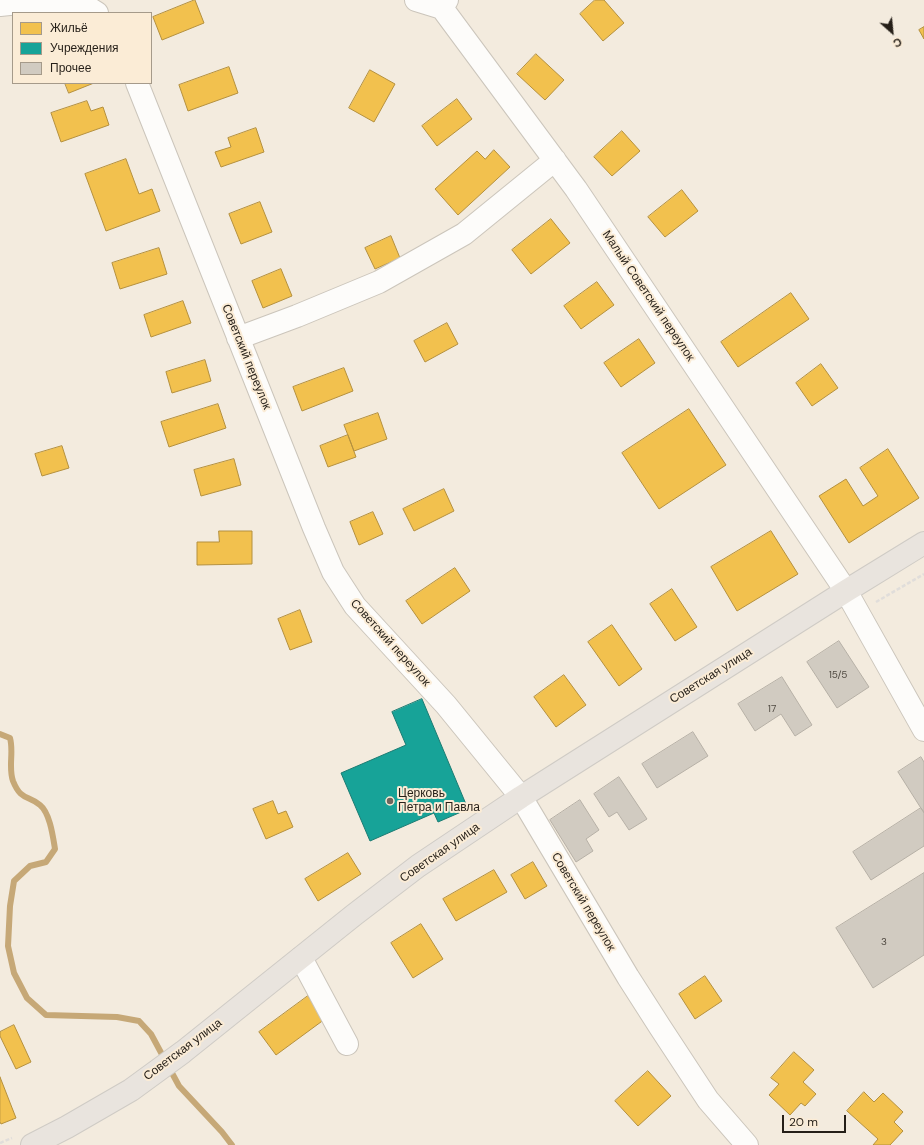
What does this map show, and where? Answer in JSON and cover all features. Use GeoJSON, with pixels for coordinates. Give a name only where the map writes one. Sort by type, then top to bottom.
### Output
{"type":"FeatureCollection","features":[{"type":"Feature","properties":{"kind":"main road","name":"Советская улица"},"geometry":{"type":"LineString","coordinates":[[32,1145],[67,1127],[131,1090],[183,1052],[354,915],[418,866],[522,797],[924,542]]}},
{"type":"Feature","properties":{"kind":"street"},"geometry":{"type":"LineString","coordinates":[[416,0],[444,4]]}},
{"type":"Feature","properties":{"kind":"street"},"geometry":{"type":"LineString","coordinates":[[0,5],[38,1],[96,7]]}},
{"type":"Feature","properties":{"kind":"street","name":"Малый Советский переулок"},"geometry":{"type":"LineString","coordinates":[[444,4],[576,188],[846,591],[924,730]]}},
{"type":"Feature","properties":{"kind":"street","name":"Советский переулок"},"geometry":{"type":"LineString","coordinates":[[137,84],[314,528],[333,572],[355,606],[446,705],[522,797],[624,970],[660,1027],[708,1100],[747,1145]]}},
{"type":"Feature","properties":{"kind":"street"},"geometry":{"type":"LineString","coordinates":[[238,338],[298,316],[380,282],[464,234],[555,160]]}},
{"type":"Feature","properties":{"kind":"street"},"geometry":{"type":"LineString","coordinates":[[301,958],[347,1044]]}},
{"type":"Feature","properties":{"kind":"path"},"geometry":{"type":"LineString","coordinates":[[858,613],[924,574]]}},
{"type":"Feature","properties":{"kind":"building: Жильё"},"geometry":{"type":"Polygon","coordinates":[[[195,0],[204,23],[162,40],[153,17],[195,0]]]}},
{"type":"Feature","properties":{"kind":"building: Жильё"},"geometry":{"type":"Polygon","coordinates":[[[595,0],[604,0],[624,23],[603,41],[580,14],[595,0]]]}},
{"type":"Feature","properties":{"kind":"building: Жильё"},"geometry":{"type":"Polygon","coordinates":[[[924,27],[924,39],[919,30],[924,27]]]}},
{"type":"Feature","properties":{"kind":"building: Жильё"},"geometry":{"type":"Polygon","coordinates":[[[536,54],[564,80],[545,100],[517,74],[536,54]]]}},
{"type":"Feature","properties":{"kind":"building: Жильё"},"geometry":{"type":"Polygon","coordinates":[[[229,67],[238,93],[188,111],[179,85],[229,67]]]}},
{"type":"Feature","properties":{"kind":"building: Жильё"},"geometry":{"type":"Polygon","coordinates":[[[370,70],[395,84],[374,122],[349,108],[370,70]]]}},
{"type":"Feature","properties":{"kind":"building: Жильё"},"geometry":{"type":"Polygon","coordinates":[[[65,84],[92,84],[69,93],[65,84]]]}},
{"type":"Feature","properties":{"kind":"building: Жильё"},"geometry":{"type":"Polygon","coordinates":[[[457,99],[472,119],[437,146],[422,126],[457,99]]]}},
{"type":"Feature","properties":{"kind":"building: Жильё"},"geometry":{"type":"Polygon","coordinates":[[[87,101],[91,111],[103,107],[109,125],[61,142],[51,113],[87,101]]]}},
{"type":"Feature","properties":{"kind":"building: Жильё"},"geometry":{"type":"Polygon","coordinates":[[[256,128],[264,152],[221,167],[215,152],[231,147],[228,138],[256,128]]]}},
{"type":"Feature","properties":{"kind":"building: Жильё"},"geometry":{"type":"Polygon","coordinates":[[[622,131],[640,151],[612,176],[594,157],[622,131]]]}},
{"type":"Feature","properties":{"kind":"building: Жильё"},"geometry":{"type":"Polygon","coordinates":[[[494,150],[510,167],[458,215],[435,189],[477,151],[485,159],[494,150]]]}},
{"type":"Feature","properties":{"kind":"building: Жильё"},"geometry":{"type":"Polygon","coordinates":[[[126,159],[139,194],[152,189],[160,211],[106,231],[85,174],[126,159]]]}},
{"type":"Feature","properties":{"kind":"building: Жильё"},"geometry":{"type":"Polygon","coordinates":[[[682,190],[698,211],[665,237],[648,217],[682,190]]]}},
{"type":"Feature","properties":{"kind":"building: Жильё"},"geometry":{"type":"Polygon","coordinates":[[[260,202],[272,232],[241,244],[229,214],[260,202]]]}},
{"type":"Feature","properties":{"kind":"building: Жильё"},"geometry":{"type":"Polygon","coordinates":[[[551,219],[570,243],[531,274],[512,250],[551,219]]]}},
{"type":"Feature","properties":{"kind":"building: Жильё"},"geometry":{"type":"Polygon","coordinates":[[[391,236],[400,258],[375,269],[365,248],[391,236]]]}},
{"type":"Feature","properties":{"kind":"building: Жильё"},"geometry":{"type":"Polygon","coordinates":[[[159,248],[167,274],[120,289],[112,263],[159,248]]]}},
{"type":"Feature","properties":{"kind":"building: Жильё"},"geometry":{"type":"Polygon","coordinates":[[[281,269],[292,296],[263,308],[252,281],[281,269]]]}},
{"type":"Feature","properties":{"kind":"building: Жильё"},"geometry":{"type":"Polygon","coordinates":[[[597,282],[614,305],[581,329],[564,306],[597,282]]]}},
{"type":"Feature","properties":{"kind":"building: Жильё"},"geometry":{"type":"Polygon","coordinates":[[[791,293],[809,319],[738,367],[721,342],[791,293]]]}},
{"type":"Feature","properties":{"kind":"building: Жильё"},"geometry":{"type":"Polygon","coordinates":[[[183,301],[191,323],[151,337],[144,315],[183,301]]]}},
{"type":"Feature","properties":{"kind":"building: Жильё"},"geometry":{"type":"Polygon","coordinates":[[[447,323],[458,344],[425,362],[414,341],[447,323]]]}},
{"type":"Feature","properties":{"kind":"building: Жильё"},"geometry":{"type":"Polygon","coordinates":[[[639,339],[655,363],[621,387],[604,363],[639,339]]]}},
{"type":"Feature","properties":{"kind":"building: Жильё"},"geometry":{"type":"Polygon","coordinates":[[[205,360],[211,381],[172,393],[166,372],[205,360]]]}},
{"type":"Feature","properties":{"kind":"building: Жильё"},"geometry":{"type":"Polygon","coordinates":[[[821,364],[838,388],[812,406],[796,383],[821,364]]]}},
{"type":"Feature","properties":{"kind":"building: Жильё"},"geometry":{"type":"Polygon","coordinates":[[[344,368],[353,391],[302,411],[293,387],[344,368]]]}},
{"type":"Feature","properties":{"kind":"building: Жильё"},"geometry":{"type":"Polygon","coordinates":[[[218,404],[226,428],[169,447],[161,422],[218,404]]]}},
{"type":"Feature","properties":{"kind":"building: Жильё"},"geometry":{"type":"Polygon","coordinates":[[[689,409],[726,465],[659,509],[622,453],[689,409]]]}},
{"type":"Feature","properties":{"kind":"building: Жильё"},"geometry":{"type":"Polygon","coordinates":[[[378,413],[387,439],[354,451],[344,425],[378,413]]]}},
{"type":"Feature","properties":{"kind":"building: Жильё"},"geometry":{"type":"Polygon","coordinates":[[[348,435],[356,457],[328,467],[320,446],[348,435]]]}},
{"type":"Feature","properties":{"kind":"building: Жильё"},"geometry":{"type":"Polygon","coordinates":[[[62,446],[69,468],[42,476],[35,454],[62,446]]]}},
{"type":"Feature","properties":{"kind":"building: Жильё"},"geometry":{"type":"Polygon","coordinates":[[[888,449],[919,498],[849,543],[819,496],[846,479],[863,506],[878,496],[860,468],[888,449]]]}},
{"type":"Feature","properties":{"kind":"building: Жильё"},"geometry":{"type":"Polygon","coordinates":[[[234,459],[241,485],[201,496],[194,470],[234,459]]]}},
{"type":"Feature","properties":{"kind":"building: Жильё"},"geometry":{"type":"Polygon","coordinates":[[[444,489],[454,511],[414,531],[403,509],[444,489]]]}},
{"type":"Feature","properties":{"kind":"building: Жильё"},"geometry":{"type":"Polygon","coordinates":[[[373,512],[383,534],[359,545],[350,522],[373,512]]]}},
{"type":"Feature","properties":{"kind":"building: Жильё"},"geometry":{"type":"Polygon","coordinates":[[[219,531],[252,531],[252,564],[197,565],[197,542],[219,542],[219,531]]]}},
{"type":"Feature","properties":{"kind":"building: Жильё"},"geometry":{"type":"Polygon","coordinates":[[[771,531],[798,574],[737,611],[711,567],[771,531]]]}},
{"type":"Feature","properties":{"kind":"building: Жильё"},"geometry":{"type":"Polygon","coordinates":[[[455,568],[470,591],[422,624],[406,601],[455,568]]]}},
{"type":"Feature","properties":{"kind":"building: Жильё"},"geometry":{"type":"Polygon","coordinates":[[[672,589],[697,627],[675,641],[650,604],[672,589]]]}},
{"type":"Feature","properties":{"kind":"building: Жильё"},"geometry":{"type":"Polygon","coordinates":[[[300,610],[312,642],[290,650],[278,619],[300,610]]]}},
{"type":"Feature","properties":{"kind":"building: Жильё"},"geometry":{"type":"Polygon","coordinates":[[[612,625],[642,669],[619,686],[588,642],[612,625]]]}},
{"type":"Feature","properties":{"kind":"building: Жильё"},"geometry":{"type":"Polygon","coordinates":[[[564,675],[586,705],[556,727],[534,697],[564,675]]]}},
{"type":"Feature","properties":{"kind":"building: Жильё"},"geometry":{"type":"Polygon","coordinates":[[[273,801],[278,814],[286,811],[293,827],[266,839],[253,809],[273,801]]]}},
{"type":"Feature","properties":{"kind":"building: Жильё"},"geometry":{"type":"Polygon","coordinates":[[[348,853],[361,874],[318,901],[305,879],[348,853]]]}},
{"type":"Feature","properties":{"kind":"building: Жильё"},"geometry":{"type":"Polygon","coordinates":[[[533,862],[547,886],[525,899],[511,875],[533,862]]]}},
{"type":"Feature","properties":{"kind":"building: Жильё"},"geometry":{"type":"Polygon","coordinates":[[[494,870],[507,892],[456,921],[443,899],[494,870]]]}},
{"type":"Feature","properties":{"kind":"building: Жильё"},"geometry":{"type":"Polygon","coordinates":[[[421,924],[443,959],[413,978],[391,943],[421,924]]]}},
{"type":"Feature","properties":{"kind":"building: Жильё"},"geometry":{"type":"Polygon","coordinates":[[[705,976],[722,1001],[695,1019],[679,994],[705,976]]]}},
{"type":"Feature","properties":{"kind":"building: Жильё"},"geometry":{"type":"Polygon","coordinates":[[[308,996],[325,1019],[276,1055],[259,1032],[308,996]]]}},
{"type":"Feature","properties":{"kind":"building: Жильё"},"geometry":{"type":"Polygon","coordinates":[[[14,1025],[31,1062],[16,1069],[0,1036],[0,1032],[14,1025]]]}},
{"type":"Feature","properties":{"kind":"building: Жильё"},"geometry":{"type":"Polygon","coordinates":[[[794,1052],[814,1070],[803,1082],[816,1094],[805,1106],[801,1103],[790,1115],[769,1095],[779,1084],[771,1078],[794,1052]]]}},
{"type":"Feature","properties":{"kind":"building: Жильё"},"geometry":{"type":"Polygon","coordinates":[[[648,1071],[671,1096],[638,1126],[615,1101],[648,1071]]]}},
{"type":"Feature","properties":{"kind":"building: Жильё"},"geometry":{"type":"Polygon","coordinates":[[[0,1077],[16,1118],[1,1124],[0,1122],[0,1077]]]}},
{"type":"Feature","properties":{"kind":"building: Жильё"},"geometry":{"type":"Polygon","coordinates":[[[864,1092],[874,1102],[883,1093],[903,1112],[894,1122],[903,1131],[890,1145],[873,1145],[878,1139],[847,1111],[864,1092]]]}},
{"type":"Feature","properties":{"kind":"building: Учреждения"},"geometry":{"type":"Polygon","coordinates":[[[422,699],[468,809],[438,822],[434,813],[370,841],[341,773],[406,745],[392,712],[422,699]]]}},
{"type":"Feature","properties":{"kind":"building: Прочее"},"geometry":{"type":"Polygon","coordinates":[[[839,641],[869,687],[837,708],[807,662],[839,641]]]}},
{"type":"Feature","properties":{"kind":"building: Прочее"},"geometry":{"type":"Polygon","coordinates":[[[782,677],[812,725],[795,736],[781,714],[755,731],[738,704],[782,677]]]}},
{"type":"Feature","properties":{"kind":"building: Прочее"},"geometry":{"type":"Polygon","coordinates":[[[693,732],[708,756],[657,788],[642,764],[693,732]]]}},
{"type":"Feature","properties":{"kind":"building: Прочее"},"geometry":{"type":"Polygon","coordinates":[[[921,757],[924,762],[924,813],[898,772],[921,757]]]}},
{"type":"Feature","properties":{"kind":"building: Прочее"},"geometry":{"type":"Polygon","coordinates":[[[619,777],[647,819],[629,830],[617,812],[609,817],[594,794],[619,777]]]}},
{"type":"Feature","properties":{"kind":"building: Прочее"},"geometry":{"type":"Polygon","coordinates":[[[580,800],[599,830],[586,839],[593,851],[576,862],[550,820],[580,800]]]}},
{"type":"Feature","properties":{"kind":"building: Прочее"},"geometry":{"type":"Polygon","coordinates":[[[921,808],[924,812],[924,846],[871,880],[853,852],[921,808]]]}},
{"type":"Feature","properties":{"kind":"building: Прочее"},"geometry":{"type":"Polygon","coordinates":[[[924,873],[924,955],[873,988],[836,928],[924,873]]]}},
{"type":"Feature","properties":{"kind":"waterway"},"geometry":{"type":"LineString","coordinates":[[0,734],[10,738],[13,781],[22,795],[36,802],[43,809],[50,826],[55,849],[46,862],[30,866],[14,881],[10,906],[8,946],[14,973],[27,998],[46,1015],[117,1017],[139,1021],[151,1034],[179,1086],[222,1132],[232,1145]]}},
{"type":"Feature","properties":{"kind":"place","name":"Церковь Петра и Павла"},"geometry":{"type":"Point","coordinates":[390,801]}}]}
